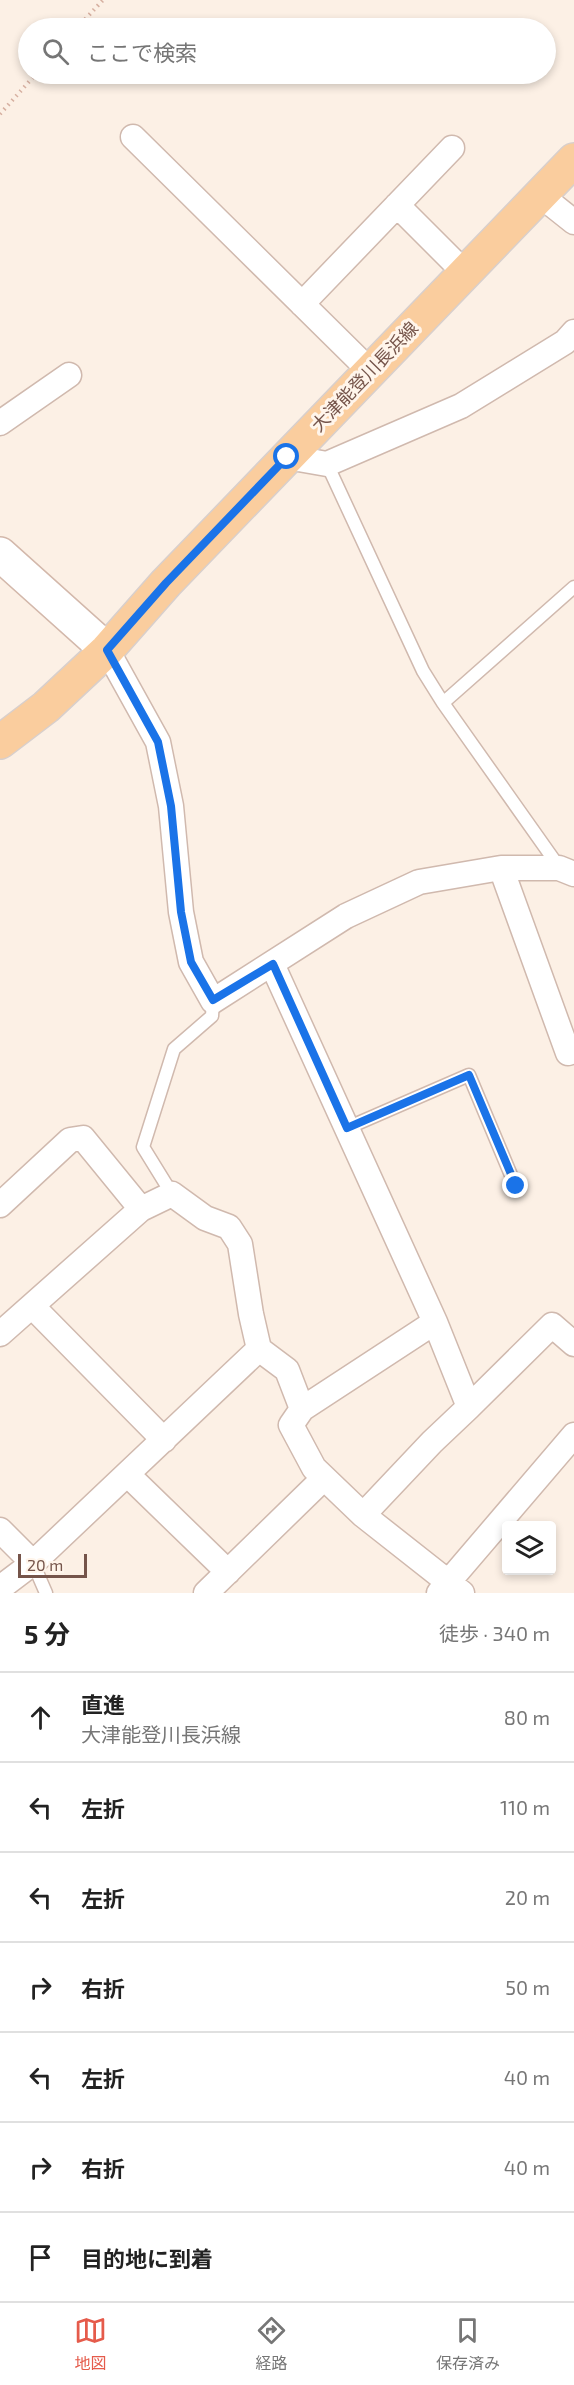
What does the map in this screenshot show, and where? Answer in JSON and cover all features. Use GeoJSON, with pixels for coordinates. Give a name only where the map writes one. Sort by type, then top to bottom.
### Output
{"type":"FeatureCollection","features":[{"type":"Feature","properties":{"kind":"main road","name":"大津能登川長浜線"},"geometry":{"type":"LineString","coordinates":[[0,742],[46,707],[107,650],[166,583],[574,160]]}},
{"type":"Feature","properties":{"kind":"street"},"geometry":{"type":"LineString","coordinates":[[133,138],[370,371]]}},
{"type":"Feature","properties":{"kind":"street"},"geometry":{"type":"LineString","coordinates":[[302,304],[452,148]]}},
{"type":"Feature","properties":{"kind":"street"},"geometry":{"type":"LineString","coordinates":[[540,195],[574,222]]}},
{"type":"Feature","properties":{"kind":"street"},"geometry":{"type":"LineString","coordinates":[[398,205],[465,273]]}},
{"type":"Feature","properties":{"kind":"street"},"geometry":{"type":"LineString","coordinates":[[287,457],[327,464],[461,406],[565,342],[574,332]]}},
{"type":"Feature","properties":{"kind":"street"},"geometry":{"type":"LineString","coordinates":[[0,423],[69,375]]}},
{"type":"Feature","properties":{"kind":"street"},"geometry":{"type":"LineString","coordinates":[[0,555],[107,650],[158,742],[171,806],[181,912],[191,962],[213,1000],[346,916],[419,882],[501,868],[567,871]]}},
{"type":"Feature","properties":{"kind":"street"},"geometry":{"type":"LineString","coordinates":[[501,868],[568,1053],[574,1051]]}},
{"type":"Feature","properties":{"kind":"street"},"geometry":{"type":"LineString","coordinates":[[273,964],[435,1322],[469,1407]]}},
{"type":"Feature","properties":{"kind":"street"},"geometry":{"type":"LineString","coordinates":[[0,1205],[70,1140],[83,1138],[141,1209]]}},
{"type":"Feature","properties":{"kind":"street"},"geometry":{"type":"LineString","coordinates":[[0,1334],[141,1209],[172,1194],[205,1218],[229,1227],[240,1244],[259,1348],[287,1370],[302,1409]]}},
{"type":"Feature","properties":{"kind":"street"},"geometry":{"type":"LineString","coordinates":[[32,1306],[164,1440]]}},
{"type":"Feature","properties":{"kind":"street"},"geometry":{"type":"LineString","coordinates":[[435,1322],[302,1409],[291,1425],[314,1468],[363,1515],[450,1589],[574,1435]]}},
{"type":"Feature","properties":{"kind":"street"},"geometry":{"type":"LineString","coordinates":[[363,1515],[432,1442],[552,1325],[574,1344]]}},
{"type":"Feature","properties":{"kind":"street"},"geometry":{"type":"LineString","coordinates":[[0,1588],[33,1563],[259,1348]]}},
{"type":"Feature","properties":{"kind":"street"},"geometry":{"type":"LineString","coordinates":[[127,1474],[228,1572]]}},
{"type":"Feature","properties":{"kind":"street"},"geometry":{"type":"LineString","coordinates":[[206,1593],[324,1478]]}},
{"type":"Feature","properties":{"kind":"street"},"geometry":{"type":"LineString","coordinates":[[0,1530],[33,1563]]}},
{"type":"Feature","properties":{"kind":"lane"},"geometry":{"type":"LineString","coordinates":[[327,464],[423,671],[443,703],[567,871]]}},
{"type":"Feature","properties":{"kind":"lane"},"geometry":{"type":"LineString","coordinates":[[443,703],[574,588]]}},
{"type":"Feature","properties":{"kind":"lane"},"geometry":{"type":"LineString","coordinates":[[172,1194],[143,1147],[174,1049],[212,1016],[213,1000]]}},
{"type":"Feature","properties":{"kind":"lane"},"geometry":{"type":"LineString","coordinates":[[347,1128],[469,1075],[516,1186]]}},
{"type":"Feature","properties":{"kind":"lane"},"geometry":{"type":"LineString","coordinates":[[33,1563],[46,1593]]}},
{"type":"Feature","properties":{"kind":"path"},"geometry":{"type":"LineString","coordinates":[[86,18],[103,0]]}},
{"type":"Feature","properties":{"kind":"path"},"geometry":{"type":"LineString","coordinates":[[0,114],[27,84]]}},
{"type":"Feature","properties":{"kind":"route"},"geometry":{"type":"LineString","coordinates":[[287,457],[166,583],[107,650],[158,742],[171,806],[181,912],[191,962],[213,1000],[273,964],[347,1128],[469,1075],[516,1186]]}}]}
